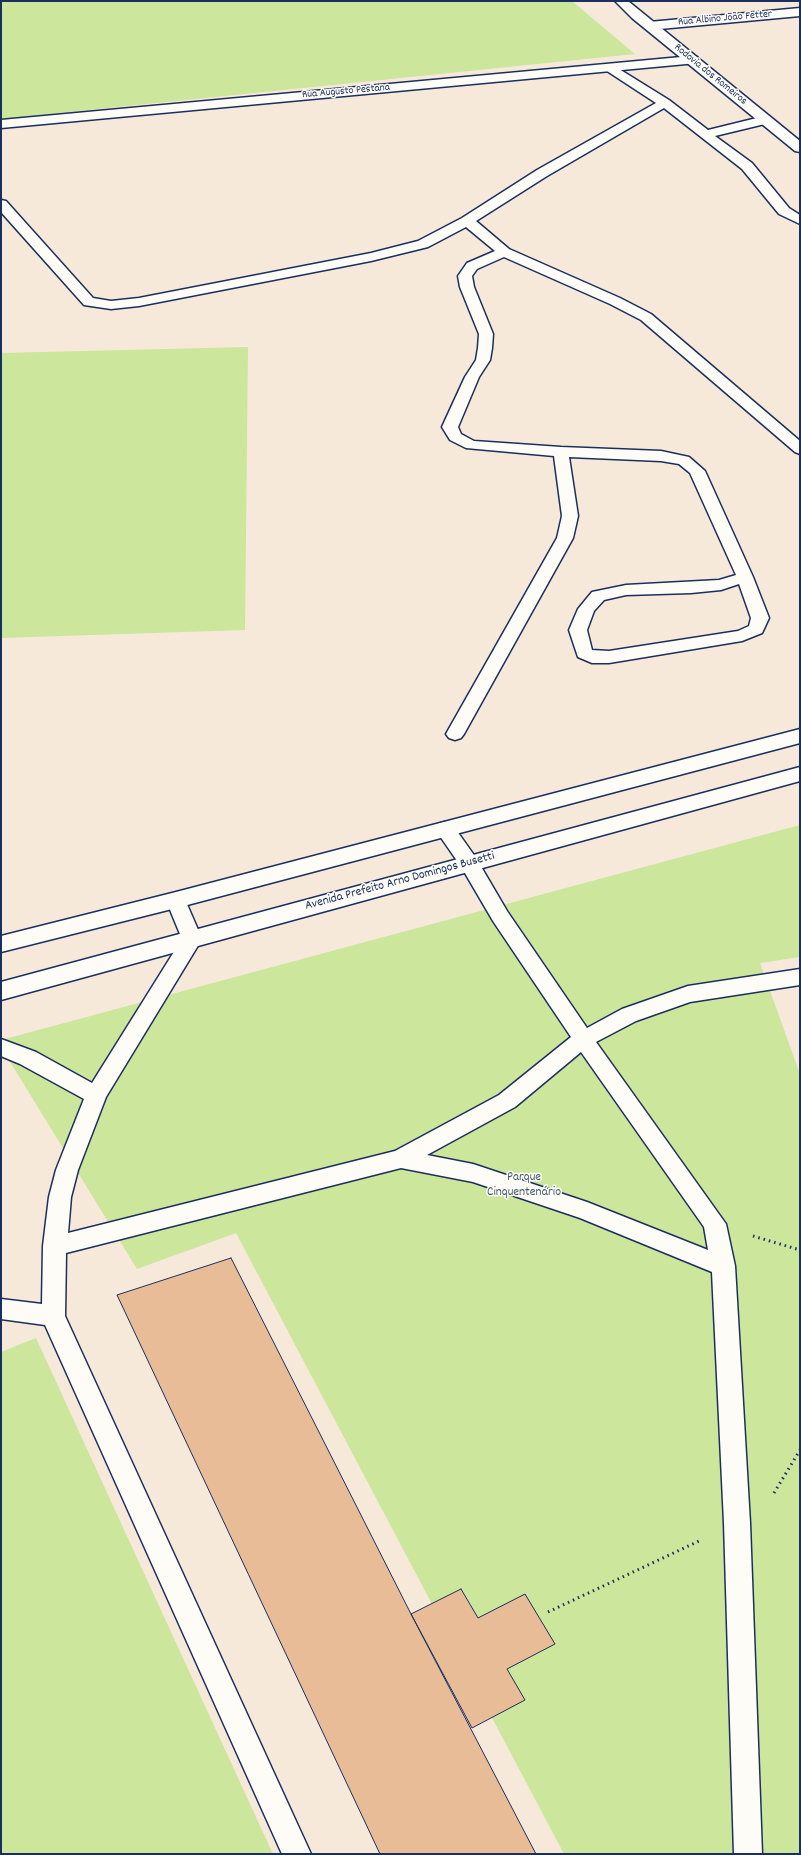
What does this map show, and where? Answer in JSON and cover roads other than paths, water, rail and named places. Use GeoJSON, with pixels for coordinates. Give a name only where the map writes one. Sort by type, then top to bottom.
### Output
{"type":"FeatureCollection","features":[{"type":"Feature","properties":{"kind":"street","name":"Rodovia dos Romeiros"},"geometry":{"type":"LineString","coordinates":[[621,1],[649,26],[800,148]]}},
{"type":"Feature","properties":{"kind":"street","name":"Rua Albino João Fetter"},"geometry":{"type":"LineString","coordinates":[[649,26],[800,12]]}},
{"type":"Feature","properties":{"kind":"street","name":"Rua Augusto Pestana"},"geometry":{"type":"LineString","coordinates":[[1,124],[692,60]]}},
{"type":"Feature","properties":{"kind":"street"},"geometry":{"type":"LineString","coordinates":[[1,944],[176,900],[800,736]]}},
{"type":"Feature","properties":{"kind":"street","name":"Avenida Prefeito Arno Domingos Busetti"},"geometry":{"type":"LineString","coordinates":[[1,991],[800,774]]}},
{"type":"Feature","properties":{"kind":"lane"},"geometry":{"type":"LineString","coordinates":[[611,68],[665,103],[746,166],[784,211],[800,220]]}},
{"type":"Feature","properties":{"kind":"lane"},"geometry":{"type":"LineString","coordinates":[[1,204],[89,302],[111,305],[139,302],[371,258],[423,244],[467,221],[542,173],[665,103]]}},
{"type":"Feature","properties":{"kind":"lane"},"geometry":{"type":"LineString","coordinates":[[706,134],[765,120]]}},
{"type":"Feature","properties":{"kind":"lane"},"geometry":{"type":"LineString","coordinates":[[467,221],[504,252],[615,301],[646,317],[800,449]]}},
{"type":"Feature","properties":{"kind":"lane"},"geometry":{"type":"LineString","coordinates":[[504,252],[472,266],[465,276],[467,287],[486,334],[483,360],[472,377],[450,427],[455,437],[471,445],[561,452],[661,456],[684,460],[697,471],[745,577],[760,618],[756,629],[742,636],[609,657],[592,657],[584,653],[578,630],[586,608],[598,596],[626,590],[691,588],[721,585],[745,577]]}},
{"type":"Feature","properties":{"kind":"lane"},"geometry":{"type":"LineString","coordinates":[[455,734],[565,538],[570,516],[561,452]]}},
{"type":"Feature","properties":{"kind":"lane"},"geometry":{"type":"LineString","coordinates":[[445,829],[469,863],[500,916],[583,1039],[715,1224],[723,1266],[737,1523],[748,1854]]}},
{"type":"Feature","properties":{"kind":"lane"},"geometry":{"type":"LineString","coordinates":[[176,900],[192,939],[96,1095],[67,1170],[60,1197],[54,1246],[54,1316],[297,1854]]}},
{"type":"Feature","properties":{"kind":"lane"},"geometry":{"type":"LineString","coordinates":[[54,1246],[401,1159],[507,1101],[583,1039],[629,1015],[688,994],[800,977]]}},
{"type":"Feature","properties":{"kind":"lane"},"geometry":{"type":"LineString","coordinates":[[1,1047],[28,1058],[96,1095]]}},
{"type":"Feature","properties":{"kind":"lane"},"geometry":{"type":"LineString","coordinates":[[401,1159],[473,1173],[588,1211],[723,1266]]}},
{"type":"Feature","properties":{"kind":"lane"},"geometry":{"type":"LineString","coordinates":[[1,1309],[54,1316]]}},
{"type":"Feature","properties":{"kind":"park label","name":"Parque Cinquentenário"},"geometry":{"type":"Point","coordinates":[524,1186]}}]}
